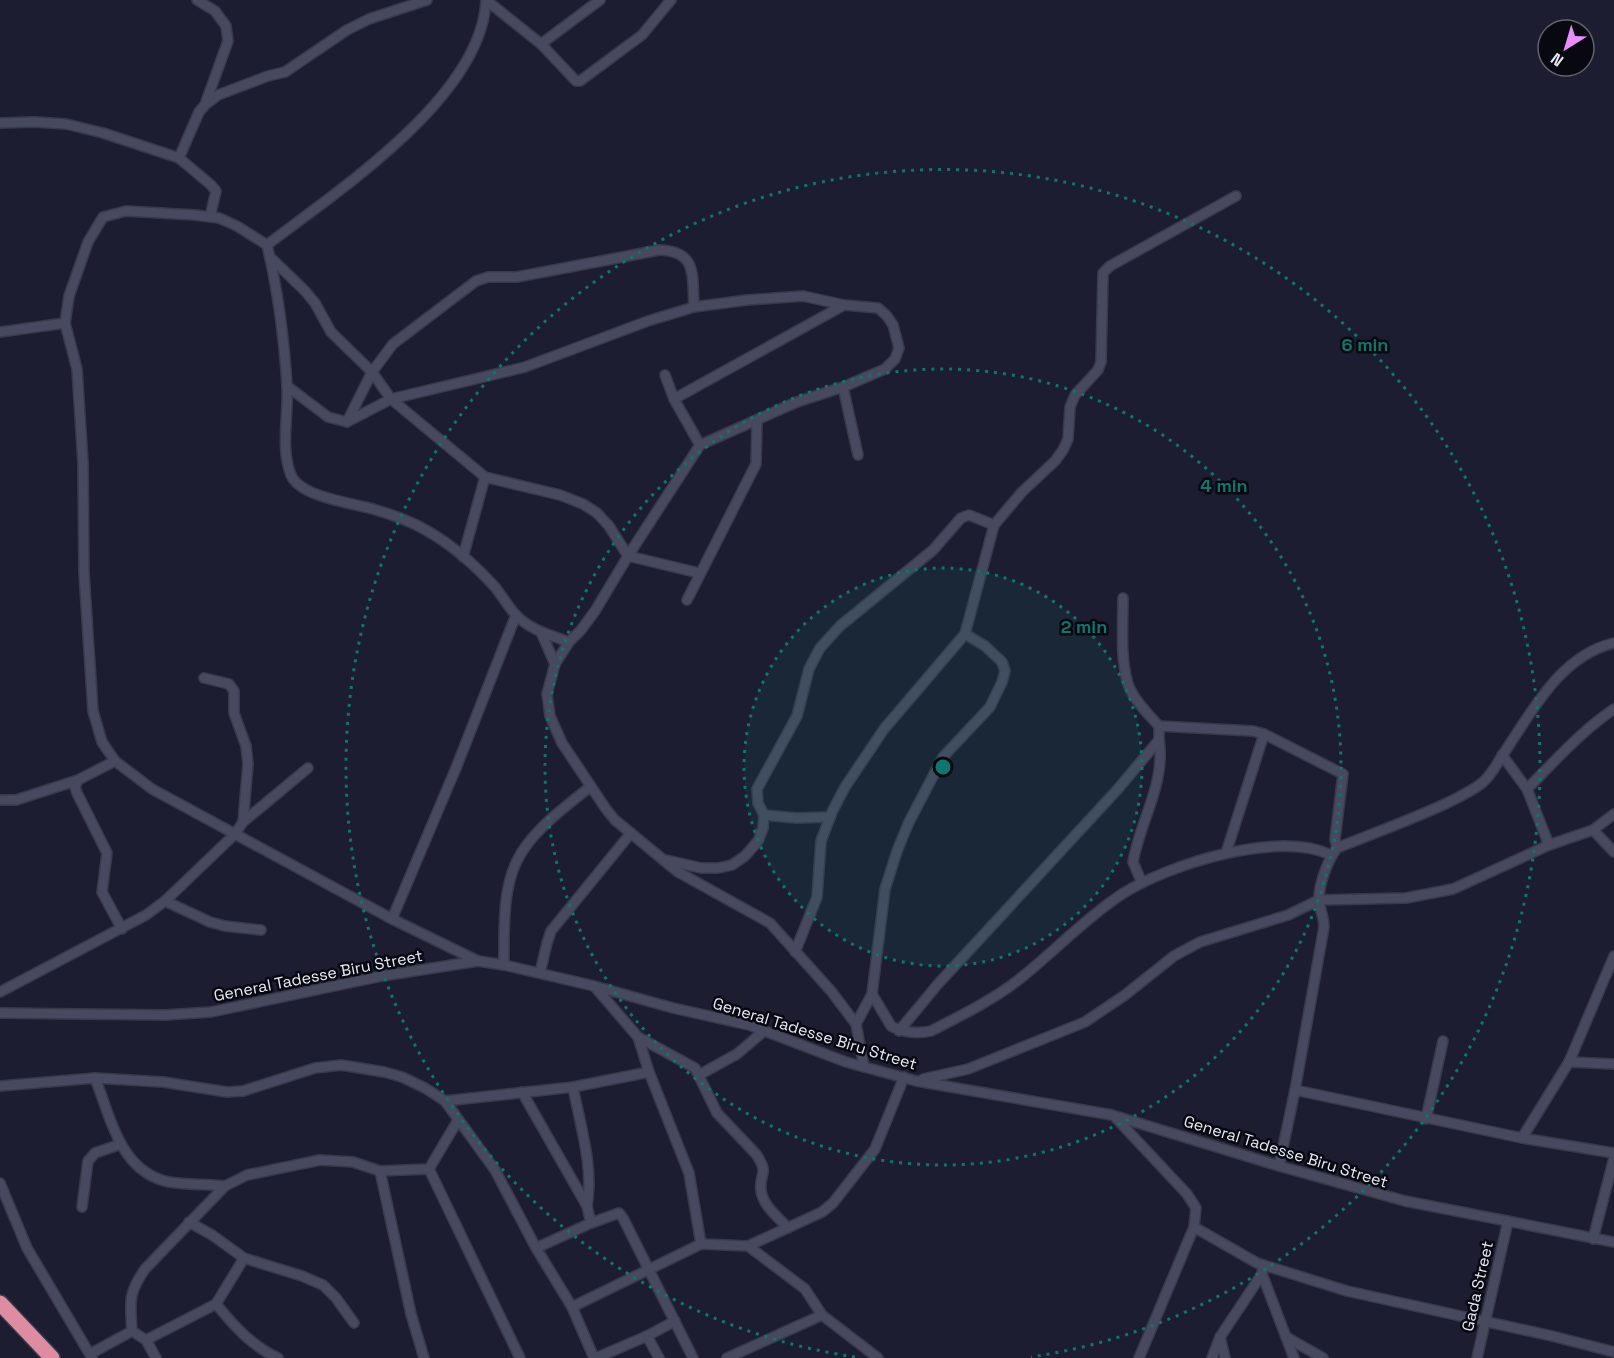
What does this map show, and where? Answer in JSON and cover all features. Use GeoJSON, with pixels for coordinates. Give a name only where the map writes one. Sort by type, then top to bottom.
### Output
{"type":"FeatureCollection","features":[{"type":"Feature","properties":{"kind":"highway"},"geometry":{"type":"LineString","coordinates":[[0,1303],[52,1358]]}},
{"type":"Feature","properties":{"kind":"street"},"geometry":{"type":"LineString","coordinates":[[179,158],[205,105],[228,41],[226,26],[215,11],[197,0]]}},
{"type":"Feature","properties":{"kind":"street"},"geometry":{"type":"LineString","coordinates":[[205,105],[218,95],[285,72],[338,36],[369,19],[427,0]]}},
{"type":"Feature","properties":{"kind":"street"},"geometry":{"type":"LineString","coordinates":[[486,0],[541,44],[576,81],[580,81],[642,35],[671,0]]}},
{"type":"Feature","properties":{"kind":"street"},"geometry":{"type":"LineString","coordinates":[[267,245],[364,169],[427,113],[460,71],[474,45],[485,13],[486,0]]}},
{"type":"Feature","properties":{"kind":"street"},"geometry":{"type":"LineString","coordinates":[[541,44],[600,0]]}},
{"type":"Feature","properties":{"kind":"street"},"geometry":{"type":"LineString","coordinates":[[0,123],[66,124],[179,158],[212,185],[216,191],[210,217]]}},
{"type":"Feature","properties":{"kind":"street"},"geometry":{"type":"LineString","coordinates":[[795,951],[817,897],[820,847],[830,817],[845,787],[878,738],[965,634],[994,525],[1022,492],[1055,461],[1068,439],[1070,407],[1075,395],[1098,370],[1101,362],[1103,273],[1110,266],[1236,196]]}},
{"type":"Feature","properties":{"kind":"street"},"geometry":{"type":"LineString","coordinates":[[478,962],[392,919],[152,789],[115,760],[102,742],[93,711],[84,573],[83,463],[77,369],[65,323],[69,296],[81,260],[94,229],[103,217],[126,211],[219,218],[237,226],[267,245],[275,280],[287,386],[287,451],[292,478],[305,489],[319,495],[374,510],[426,530],[463,557],[492,584],[516,615],[540,632],[568,642]]}},
{"type":"Feature","properties":{"kind":"street"},"geometry":{"type":"LineString","coordinates":[[347,422],[372,372],[393,344],[476,281],[488,277],[517,277],[659,250],[673,250],[685,256],[691,267],[694,308]]}},
{"type":"Feature","properties":{"kind":"street"},"geometry":{"type":"LineString","coordinates":[[270,256],[305,291],[332,332],[372,372],[391,399],[485,477],[560,495],[584,504],[597,513],[609,526],[628,556],[699,573]]}},
{"type":"Feature","properties":{"kind":"street"},"geometry":{"type":"LineString","coordinates":[[287,386],[328,417],[347,422],[391,399],[525,367],[648,321],[694,308],[747,300],[802,296],[844,305],[878,308],[893,325],[899,348],[895,359],[885,369],[843,387],[797,402],[700,445],[589,620],[568,642],[555,664],[547,694],[550,716],[562,743],[606,809],[678,872],[728,901],[762,916],[770,923],[831,991],[856,1024],[864,1067]]}},
{"type":"Feature","properties":{"kind":"street"},"geometry":{"type":"LineString","coordinates":[[674,399],[844,305]]}},
{"type":"Feature","properties":{"kind":"street"},"geometry":{"type":"LineString","coordinates":[[0,332],[65,323]]}},
{"type":"Feature","properties":{"kind":"street"},"geometry":{"type":"LineString","coordinates":[[665,375],[674,399],[700,445]]}},
{"type":"Feature","properties":{"kind":"street"},"geometry":{"type":"LineString","coordinates":[[843,387],[858,455]]}},
{"type":"Feature","properties":{"kind":"street"},"geometry":{"type":"LineString","coordinates":[[687,600],[756,464],[757,420]]}},
{"type":"Feature","properties":{"kind":"street"},"geometry":{"type":"LineString","coordinates":[[463,557],[485,477]]}},
{"type":"Feature","properties":{"kind":"street"},"geometry":{"type":"LineString","coordinates":[[664,859],[701,868],[732,865],[745,856],[758,841],[763,828],[764,816],[758,803],[757,789],[796,716],[809,669],[820,648],[840,626],[933,550],[961,518],[969,515],[994,525]]}},
{"type":"Feature","properties":{"kind":"street"},"geometry":{"type":"LineString","coordinates":[[1123,598],[1124,656],[1128,685],[1143,708],[1159,726],[1160,760],[1153,800],[1133,862],[1142,883]]}},
{"type":"Feature","properties":{"kind":"street"},"geometry":{"type":"LineString","coordinates":[[392,919],[456,768],[516,615]]}},
{"type":"Feature","properties":{"kind":"street"},"geometry":{"type":"LineString","coordinates":[[540,632],[555,664]]}},
{"type":"Feature","properties":{"kind":"street"},"geometry":{"type":"LineString","coordinates":[[856,1024],[872,994],[885,889],[909,822],[943,757],[990,707],[1002,682],[1005,671],[1002,662],[985,646],[965,634]]}},
{"type":"Feature","properties":{"kind":"street"},"geometry":{"type":"LineString","coordinates":[[872,994],[891,1026],[920,1034],[931,1031],[1016,982],[1102,909],[1142,883],[1165,873],[1254,848],[1277,847],[1334,851],[1462,796],[1483,782],[1564,670],[1593,650],[1614,644]]}},
{"type":"Feature","properties":{"kind":"street"},"geometry":{"type":"LineString","coordinates":[[204,678],[229,684],[234,691],[234,713],[246,746],[248,764],[243,822]]}},
{"type":"Feature","properties":{"kind":"street"},"geometry":{"type":"LineString","coordinates":[[1527,789],[1569,747],[1614,709]]}},
{"type":"Feature","properties":{"kind":"street"},"geometry":{"type":"LineString","coordinates":[[1159,726],[1253,731],[1264,734],[1343,774],[1334,851],[1321,885],[1319,900],[1324,915],[1324,927],[1279,1166]]}},
{"type":"Feature","properties":{"kind":"street"},"geometry":{"type":"LineString","coordinates":[[1226,854],[1264,734]]}},
{"type":"Feature","properties":{"kind":"street"},"geometry":{"type":"LineString","coordinates":[[899,1030],[938,984],[1117,790],[1159,740]]}},
{"type":"Feature","properties":{"kind":"street"},"geometry":{"type":"LineString","coordinates":[[1502,755],[1527,789],[1549,845]]}},
{"type":"Feature","properties":{"kind":"street"},"geometry":{"type":"LineString","coordinates":[[0,800],[16,800],[78,780],[115,760]]}},
{"type":"Feature","properties":{"kind":"street"},"geometry":{"type":"LineString","coordinates":[[0,992],[122,929],[165,902],[235,834],[243,822],[308,768]]}},
{"type":"Feature","properties":{"kind":"street"},"geometry":{"type":"LineString","coordinates":[[78,780],[75,787],[77,793],[106,853],[102,892],[122,929]]}},
{"type":"Feature","properties":{"kind":"street"},"geometry":{"type":"LineString","coordinates":[[504,965],[505,900],[512,869],[518,856],[545,823],[590,787]]}},
{"type":"Feature","properties":{"kind":"street"},"geometry":{"type":"LineString","coordinates":[[916,1081],[968,1069],[1028,1043],[1073,1027],[1100,1013],[1189,947],[1288,915],[1319,900],[1406,898],[1466,884],[1549,845],[1593,830],[1614,814]]}},
{"type":"Feature","properties":{"kind":"street"},"geometry":{"type":"LineString","coordinates":[[764,816],[830,817]]}},
{"type":"Feature","properties":{"kind":"street"},"geometry":{"type":"LineString","coordinates":[[1593,830],[1614,852]]}},
{"type":"Feature","properties":{"kind":"street"},"geometry":{"type":"LineString","coordinates":[[540,973],[551,931],[631,833]]}},
{"type":"Feature","properties":{"kind":"street"},"geometry":{"type":"LineString","coordinates":[[165,902],[210,922],[261,930]]}},
{"type":"Feature","properties":{"kind":"street"},"geometry":{"type":"LineString","coordinates":[[1522,1138],[1569,1062],[1614,956]]}},
{"type":"Feature","properties":{"kind":"street","name":"General Tadesse Biru Street"},"geometry":{"type":"LineString","coordinates":[[0,1013],[154,1015],[211,1012],[360,981],[478,962],[504,965],[764,1031],[846,1062],[916,1081],[1112,1115],[1405,1202],[1614,1242]]}},
{"type":"Feature","properties":{"kind":"street"},"geometry":{"type":"LineString","coordinates":[[594,986],[638,1037],[689,1064],[699,1075],[717,1113],[761,1162],[764,1175],[761,1190],[763,1198],[788,1228]]}},
{"type":"Feature","properties":{"kind":"street"},"geometry":{"type":"LineString","coordinates":[[699,1075],[737,1054],[764,1031]]}},
{"type":"Feature","properties":{"kind":"street"},"geometry":{"type":"LineString","coordinates":[[638,1037],[649,1072],[689,1173],[701,1244]]}},
{"type":"Feature","properties":{"kind":"street"},"geometry":{"type":"LineString","coordinates":[[1426,1119],[1443,1041]]}},
{"type":"Feature","properties":{"kind":"street"},"geometry":{"type":"LineString","coordinates":[[1569,1062],[1614,1064]]}},
{"type":"Feature","properties":{"kind":"street"},"geometry":{"type":"LineString","coordinates":[[0,1086],[95,1078],[163,1082],[227,1092],[243,1091],[315,1068],[342,1065],[402,1077],[445,1101],[495,1170],[536,1248],[572,1307],[595,1358],[675,1322]]}},
{"type":"Feature","properties":{"kind":"street"},"geometry":{"type":"LineString","coordinates":[[445,1101],[573,1087],[649,1072]]}},
{"type":"Feature","properties":{"kind":"street"},"geometry":{"type":"LineString","coordinates":[[572,1307],[701,1244],[748,1246],[822,1212],[833,1203],[860,1167],[870,1158],[904,1077]]}},
{"type":"Feature","properties":{"kind":"street"},"geometry":{"type":"LineString","coordinates":[[95,1078],[120,1144],[134,1164],[155,1177],[170,1182],[225,1185]]}},
{"type":"Feature","properties":{"kind":"street"},"geometry":{"type":"LineString","coordinates":[[573,1087],[589,1172],[590,1190],[587,1206]]}},
{"type":"Feature","properties":{"kind":"street"},"geometry":{"type":"LineString","coordinates":[[1295,1090],[1522,1138],[1614,1153]]}},
{"type":"Feature","properties":{"kind":"street"},"geometry":{"type":"LineString","coordinates":[[522,1092],[587,1206],[591,1223]]}},
{"type":"Feature","properties":{"kind":"street"},"geometry":{"type":"LineString","coordinates":[[1112,1115],[1194,1202],[1196,1208],[1194,1227],[1139,1358]]}},
{"type":"Feature","properties":{"kind":"street"},"geometry":{"type":"LineString","coordinates":[[429,1168],[458,1120]]}},
{"type":"Feature","properties":{"kind":"street"},"geometry":{"type":"LineString","coordinates":[[82,1208],[88,1161],[95,1153],[120,1144]]}},
{"type":"Feature","properties":{"kind":"street"},"geometry":{"type":"LineString","coordinates":[[1593,1239],[1614,1158]]}},
{"type":"Feature","properties":{"kind":"street"},"geometry":{"type":"LineString","coordinates":[[132,1331],[130,1294],[136,1282],[145,1269],[225,1185],[255,1173],[320,1160],[353,1162],[380,1171],[429,1168]]}},
{"type":"Feature","properties":{"kind":"street"},"geometry":{"type":"LineString","coordinates":[[429,1168],[520,1358]]}},
{"type":"Feature","properties":{"kind":"street"},"geometry":{"type":"LineString","coordinates":[[380,1171],[411,1314],[424,1358]]}},
{"type":"Feature","properties":{"kind":"street"},"geometry":{"type":"LineString","coordinates":[[0,1183],[27,1248],[91,1356],[132,1331]]}},
{"type":"Feature","properties":{"kind":"street"},"geometry":{"type":"LineString","coordinates":[[536,1248],[591,1223],[619,1214],[649,1268],[693,1358]]}},
{"type":"Feature","properties":{"kind":"street","name":"Gada Street"},"geometry":{"type":"LineString","coordinates":[[1477,1358],[1508,1221]]}},
{"type":"Feature","properties":{"kind":"street"},"geometry":{"type":"LineString","coordinates":[[189,1222],[244,1258],[302,1276],[323,1286],[354,1323]]}},
{"type":"Feature","properties":{"kind":"street"},"geometry":{"type":"LineString","coordinates":[[1194,1227],[1263,1270],[1614,1352]]}},
{"type":"Feature","properties":{"kind":"street"},"geometry":{"type":"LineString","coordinates":[[748,1246],[805,1289],[822,1315],[878,1358]]}},
{"type":"Feature","properties":{"kind":"street"},"geometry":{"type":"LineString","coordinates":[[146,1340],[216,1304],[244,1258]]}},
{"type":"Feature","properties":{"kind":"street"},"geometry":{"type":"LineString","coordinates":[[1263,1270],[1294,1358]]}},
{"type":"Feature","properties":{"kind":"street"},"geometry":{"type":"LineString","coordinates":[[1212,1358],[1220,1337],[1263,1270]]}},
{"type":"Feature","properties":{"kind":"street"},"geometry":{"type":"LineString","coordinates":[[216,1304],[248,1338],[267,1353],[278,1358]]}},
{"type":"Feature","properties":{"kind":"street"},"geometry":{"type":"LineString","coordinates":[[727,1358],[822,1315]]}},
{"type":"Feature","properties":{"kind":"street"},"geometry":{"type":"LineString","coordinates":[[132,1331],[146,1340],[156,1358]]}},
{"type":"Feature","properties":{"kind":"street"},"geometry":{"type":"LineString","coordinates":[[647,1336],[659,1358]]}},
{"type":"Feature","properties":{"kind":"street"},"geometry":{"type":"LineString","coordinates":[[1286,1336],[1323,1358]]}},
{"type":"Feature","properties":{"kind":"street"},"geometry":{"type":"LineString","coordinates":[[1220,1337],[1225,1358]]}}]}
